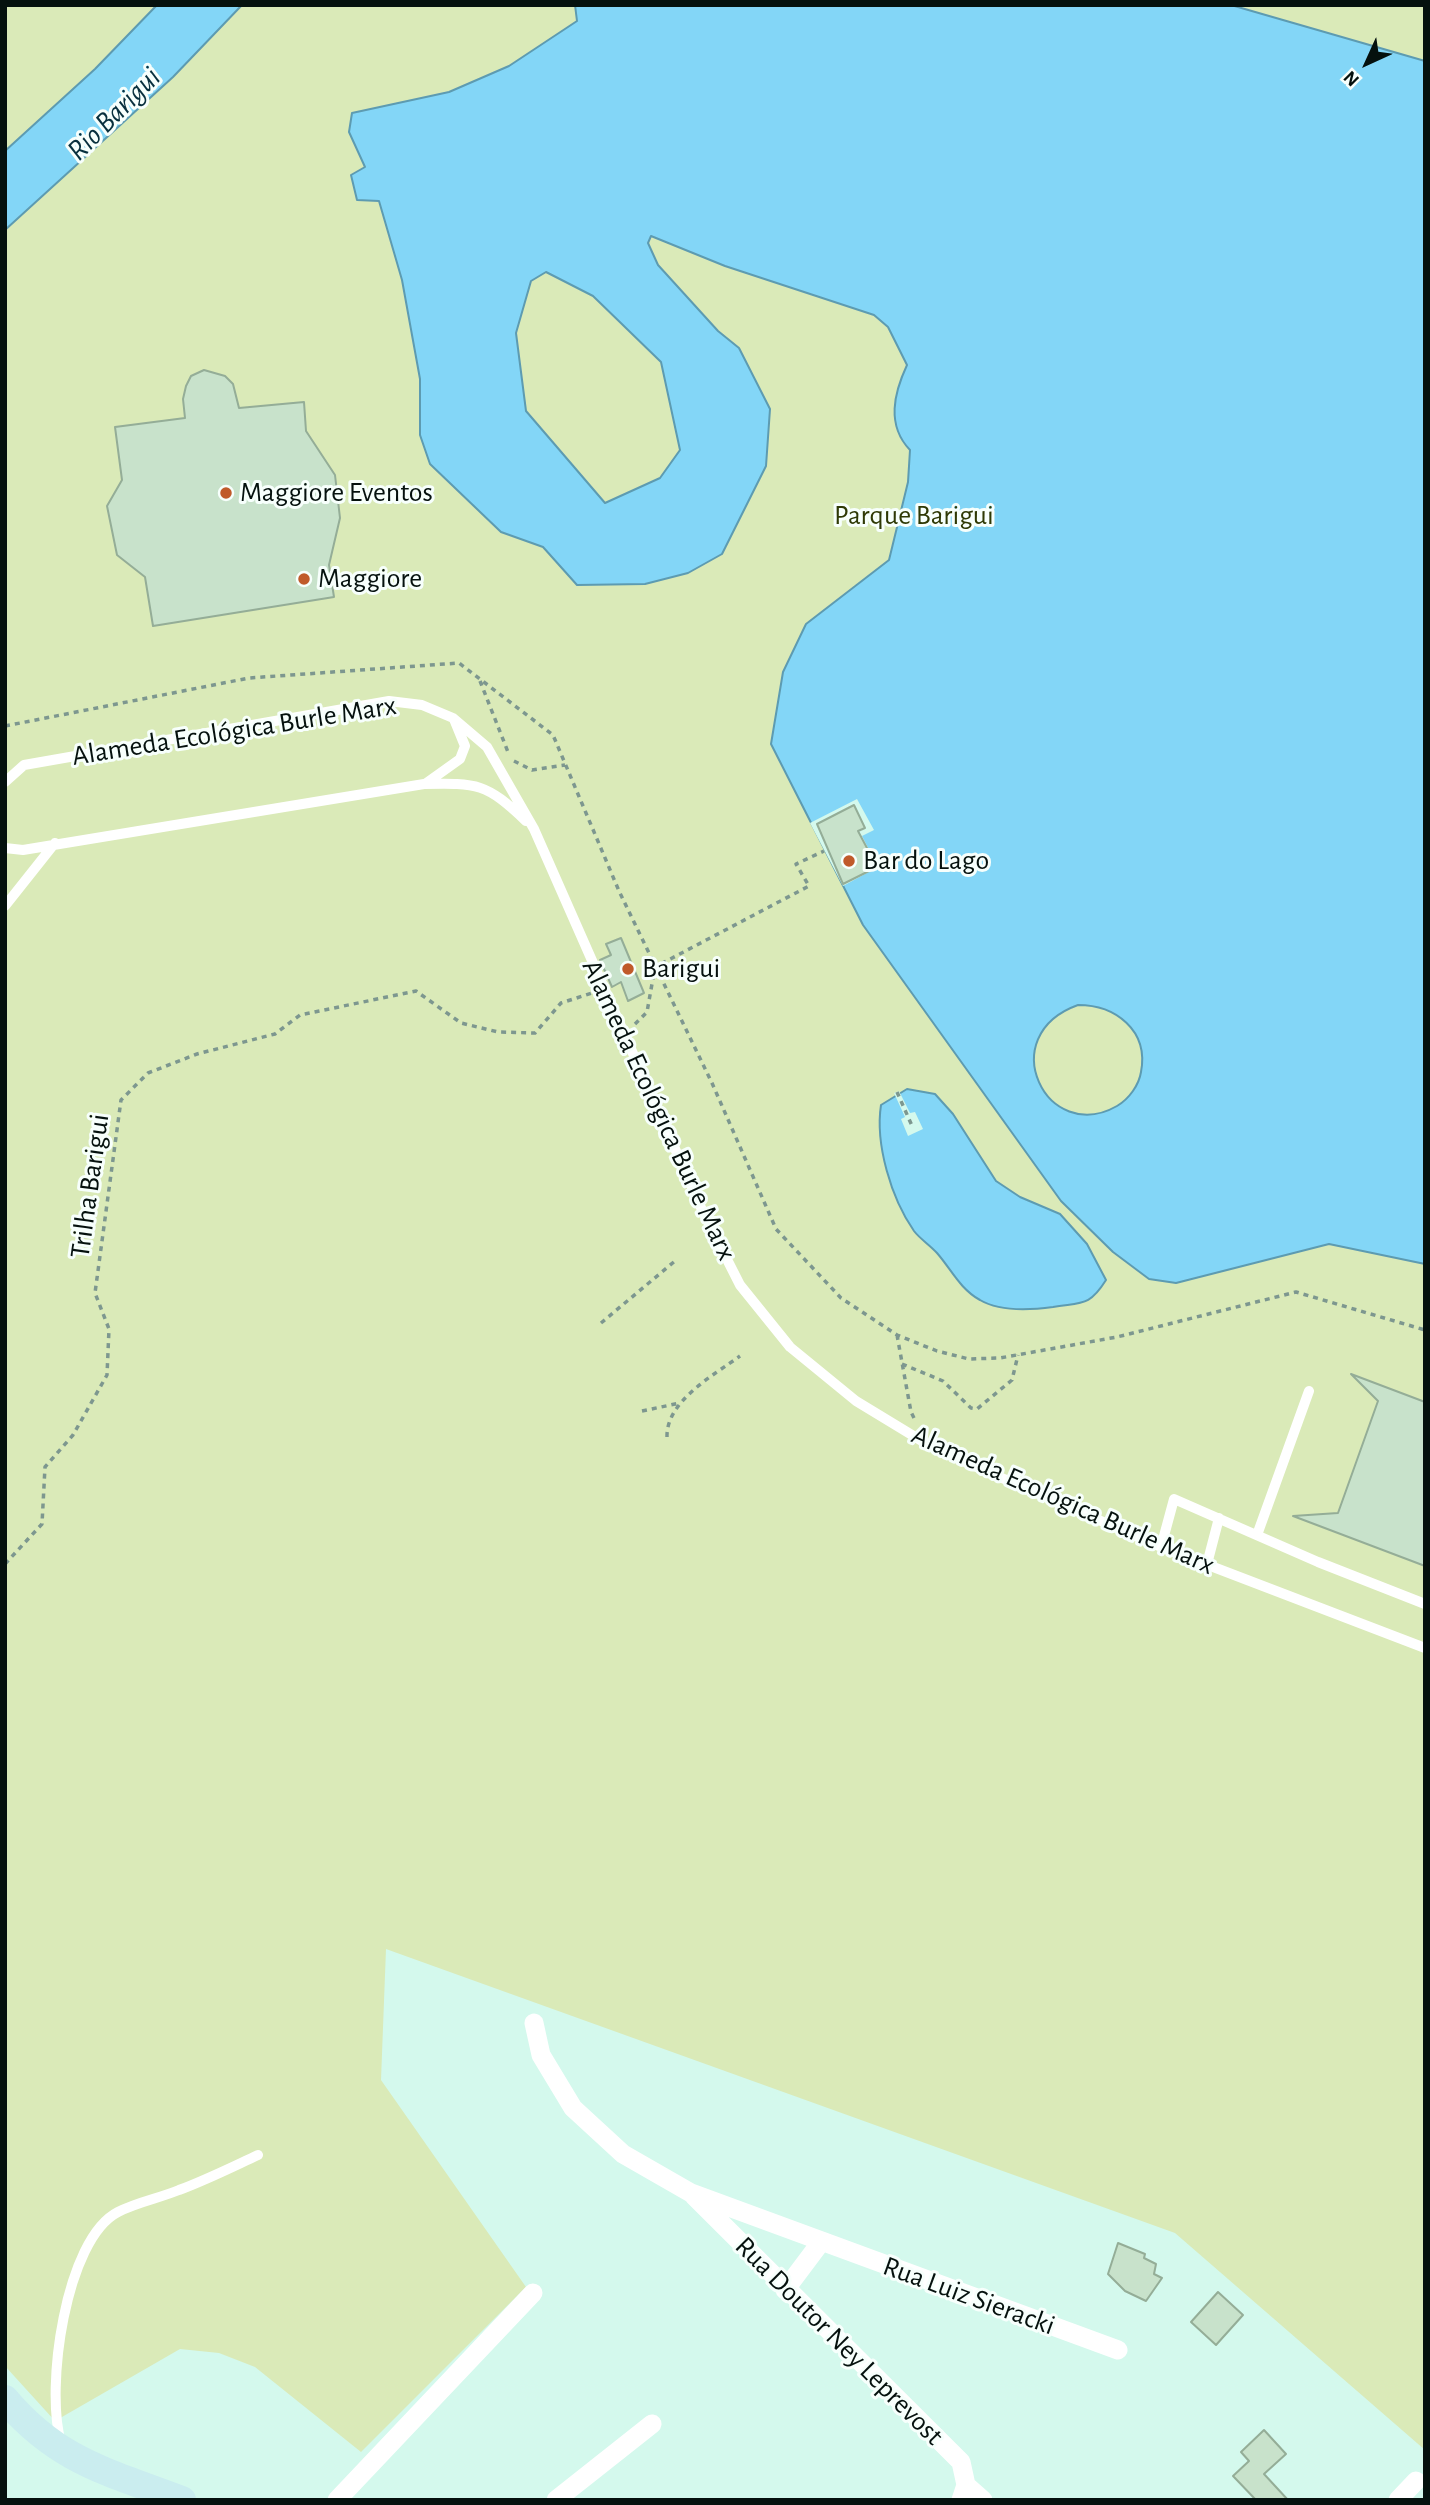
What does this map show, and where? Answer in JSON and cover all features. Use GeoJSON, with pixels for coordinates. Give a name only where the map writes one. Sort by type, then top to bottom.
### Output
{"type":"FeatureCollection","features":[{"type":"Feature","properties":{"kind":"main road"},"geometry":{"type":"LineString","coordinates":[[5,2399],[30,2426],[65,2454],[101,2471],[182,2500]]}},
{"type":"Feature","properties":{"kind":"street","name":"Rua Luiz Sieracki"},"geometry":{"type":"LineString","coordinates":[[534,2023],[541,2055],[573,2108],[623,2154],[691,2193],[1118,2350]]}},
{"type":"Feature","properties":{"kind":"street","name":"Rua Doutor Ney Leprevost"},"geometry":{"type":"LineString","coordinates":[[691,2193],[785,2290],[961,2462],[963,2492]]}},
{"type":"Feature","properties":{"kind":"street"},"geometry":{"type":"LineString","coordinates":[[785,2290],[821,2242]]}},
{"type":"Feature","properties":{"kind":"street"},"geometry":{"type":"LineString","coordinates":[[337,2500],[533,2293]]}},
{"type":"Feature","properties":{"kind":"street"},"geometry":{"type":"LineString","coordinates":[[556,2500],[652,2424]]}},
{"type":"Feature","properties":{"kind":"street"},"geometry":{"type":"LineString","coordinates":[[1398,2500],[1416,2481]]}},
{"type":"Feature","properties":{"kind":"street"},"geometry":{"type":"LineString","coordinates":[[963,2492],[983,2500]]}},
{"type":"Feature","properties":{"kind":"lane","name":"Alameda Ecológica Burle Marx"},"geometry":{"type":"LineString","coordinates":[[5,782],[24,765],[389,701],[422,705],[453,718],[487,747],[534,829],[702,1210],[740,1285],[790,1347],[856,1401],[935,1449],[1161,1547],[1425,1648]]}},
{"type":"Feature","properties":{"kind":"lane"},"geometry":{"type":"LineString","coordinates":[[424,784],[460,759],[465,746],[453,718]]}},
{"type":"Feature","properties":{"kind":"lane","name":"Alameda Ecológica Burle Marx"},"geometry":{"type":"LineString","coordinates":[[5,848],[23,850],[55,842],[424,784],[470,783],[501,797],[534,829]]}},
{"type":"Feature","properties":{"kind":"lane"},"geometry":{"type":"LineString","coordinates":[[5,906],[16,888],[55,842]]}},
{"type":"Feature","properties":{"kind":"lane"},"geometry":{"type":"LineString","coordinates":[[1257,1535],[1309,1391]]}},
{"type":"Feature","properties":{"kind":"lane"},"geometry":{"type":"LineString","coordinates":[[1161,1547],[1174,1499],[1425,1604]]}},
{"type":"Feature","properties":{"kind":"lane"},"geometry":{"type":"LineString","coordinates":[[1207,1564],[1219,1518]]}},
{"type":"Feature","properties":{"kind":"lane"},"geometry":{"type":"LineString","coordinates":[[65,2454],[55,2421],[57,2353],[68,2295],[89,2245],[103,2223],[117,2212],[180,2190],[258,2155]]}},
{"type":"Feature","properties":{"kind":"path"},"geometry":{"type":"LineString","coordinates":[[5,726],[249,678],[459,663],[553,736],[619,891],[712,1083],[776,1229],[841,1298],[897,1335],[937,1351],[970,1359],[1018,1354],[1117,1337],[1296,1292],[1425,1330]]}},
{"type":"Feature","properties":{"kind":"path"},"geometry":{"type":"LineString","coordinates":[[480,679],[510,756],[516,764],[538,771],[565,765]]}},
{"type":"Feature","properties":{"kind":"path"},"geometry":{"type":"LineString","coordinates":[[655,967],[808,886],[796,864],[824,850]]}},
{"type":"Feature","properties":{"kind":"path"},"geometry":{"type":"LineString","coordinates":[[623,1036],[647,1012],[655,967]]}},
{"type":"Feature","properties":{"kind":"path","name":"Trilha Barigui"},"geometry":{"type":"LineString","coordinates":[[5,1564],[42,1524],[45,1467],[73,1435],[107,1375],[109,1329],[95,1293],[106,1210],[121,1100],[148,1073],[197,1054],[275,1034],[300,1015],[416,991],[461,1023],[498,1032],[535,1033],[561,1003],[602,988]]}},
{"type":"Feature","properties":{"kind":"path"},"geometry":{"type":"LineString","coordinates":[[897,1092],[914,1128]]}},
{"type":"Feature","properties":{"kind":"path"},"geometry":{"type":"LineString","coordinates":[[601,1323],[675,1261]]}},
{"type":"Feature","properties":{"kind":"path"},"geometry":{"type":"LineString","coordinates":[[897,1335],[911,1412],[935,1449]]}},
{"type":"Feature","properties":{"kind":"path"},"geometry":{"type":"LineString","coordinates":[[902,1364],[943,1381],[971,1409],[977,1409],[1012,1380],[1018,1354]]}},
{"type":"Feature","properties":{"kind":"path"},"geometry":{"type":"LineString","coordinates":[[667,1437],[667,1423],[682,1403],[740,1356]]}},
{"type":"Feature","properties":{"kind":"path"},"geometry":{"type":"LineString","coordinates":[[642,1411],[682,1403]]}},
{"type":"Feature","properties":{"kind":"green space","name":"Parque Barigui"},"geometry":{"type":"Polygon","coordinates":[[[5,5],[1425,5],[1425,2450],[1175,2233],[386,1949],[381,2080],[526,2287],[361,2452],[255,2367],[219,2353],[180,2349],[55,2421],[5,2366],[5,5]]]}},
{"type":"Feature","properties":{"kind":"water","name":"Rio Barigui"},"geometry":{"type":"Polygon","coordinates":[[[157,5],[242,5],[173,77],[5,230],[5,151],[95,69],[157,5]]]}},
{"type":"Feature","properties":{"kind":"water"},"geometry":{"type":"Polygon","coordinates":[[[575,5],[1231,5],[1425,61],[1425,1264],[1329,1244],[1176,1283],[1149,1279],[1113,1252],[1061,1201],[863,925],[771,744],[783,672],[806,624],[889,560],[908,482],[910,450],[902,440],[895,420],[896,398],[907,365],[888,327],[874,315],[725,266],[651,236],[648,243],[658,265],[718,331],[739,348],[770,409],[766,466],[722,554],[688,573],[645,584],[577,585],[543,547],[501,532],[430,464],[420,435],[420,379],[402,280],[379,201],[357,200],[351,175],[365,167],[349,132],[352,113],[449,92],[509,66],[577,21],[575,5]],[[546,272],[531,281],[516,333],[526,411],[605,503],[660,478],[680,450],[661,362],[593,296],[546,272]],[[1078,1005],[1052,1020],[1038,1039],[1034,1061],[1039,1082],[1051,1100],[1069,1111],[1092,1114],[1117,1106],[1129,1096],[1140,1077],[1142,1057],[1140,1044],[1126,1023],[1105,1010],[1078,1005]]]}},
{"type":"Feature","properties":{"kind":"water"},"geometry":{"type":"Polygon","coordinates":[[[907,1089],[935,1094],[953,1114],[996,1181],[1020,1197],[1060,1214],[1087,1244],[1106,1280],[1095,1295],[1084,1302],[1016,1309],[988,1304],[961,1285],[937,1253],[914,1231],[898,1203],[887,1170],[880,1136],[881,1105],[907,1089]]]}},
{"type":"Feature","properties":{"kind":"pier"},"geometry":{"type":"Polygon","coordinates":[[[857,799],[874,830],[862,836],[878,867],[843,886],[810,823],[857,799]]]}},
{"type":"Feature","properties":{"kind":"pier"},"geometry":{"type":"Polygon","coordinates":[[[899,1091],[910,1113],[915,1112],[923,1129],[908,1136],[901,1119],[905,1117],[894,1093],[899,1091]]]}},
{"type":"Feature","properties":{"kind":"building","name":"Maggiore Eventos"},"geometry":{"type":"Polygon","coordinates":[[[204,370],[225,376],[233,384],[239,408],[304,402],[306,431],[335,475],[340,518],[329,565],[334,597],[153,626],[145,577],[117,555],[107,506],[122,480],[115,427],[185,418],[183,399],[186,386],[191,376],[204,370]]]}},
{"type":"Feature","properties":{"kind":"building"},"geometry":{"type":"Polygon","coordinates":[[[854,805],[865,828],[858,831],[877,867],[843,884],[817,824],[854,805]]]}},
{"type":"Feature","properties":{"kind":"building"},"geometry":{"type":"Polygon","coordinates":[[[621,938],[644,993],[628,1001],[621,982],[612,987],[600,960],[611,955],[606,944],[621,938]]]}},
{"type":"Feature","properties":{"kind":"building"},"geometry":{"type":"Polygon","coordinates":[[[1351,1374],[1425,1402],[1425,1566],[1293,1516],[1338,1513],[1378,1401],[1351,1374]]]}},
{"type":"Feature","properties":{"kind":"building"},"geometry":{"type":"Polygon","coordinates":[[[1118,2243],[1145,2254],[1144,2258],[1156,2264],[1154,2274],[1162,2278],[1146,2301],[1125,2291],[1108,2274],[1118,2243]]]}},
{"type":"Feature","properties":{"kind":"building"},"geometry":{"type":"Polygon","coordinates":[[[1218,2292],[1243,2315],[1216,2345],[1191,2322],[1218,2292]]]}},
{"type":"Feature","properties":{"kind":"building"},"geometry":{"type":"Polygon","coordinates":[[[1264,2430],[1286,2454],[1264,2474],[1288,2500],[1256,2500],[1233,2476],[1249,2461],[1241,2452],[1264,2430]]]}},
{"type":"Feature","properties":{"kind":"place","name":"Maggiore Eventos"},"geometry":{"type":"Point","coordinates":[226,493]}},
{"type":"Feature","properties":{"kind":"place","name":"Maggiore"},"geometry":{"type":"Point","coordinates":[304,579]}},
{"type":"Feature","properties":{"kind":"place","name":"Bar do Lago"},"geometry":{"type":"Point","coordinates":[849,861]}},
{"type":"Feature","properties":{"kind":"place","name":"Barigui"},"geometry":{"type":"Point","coordinates":[628,969]}}]}
